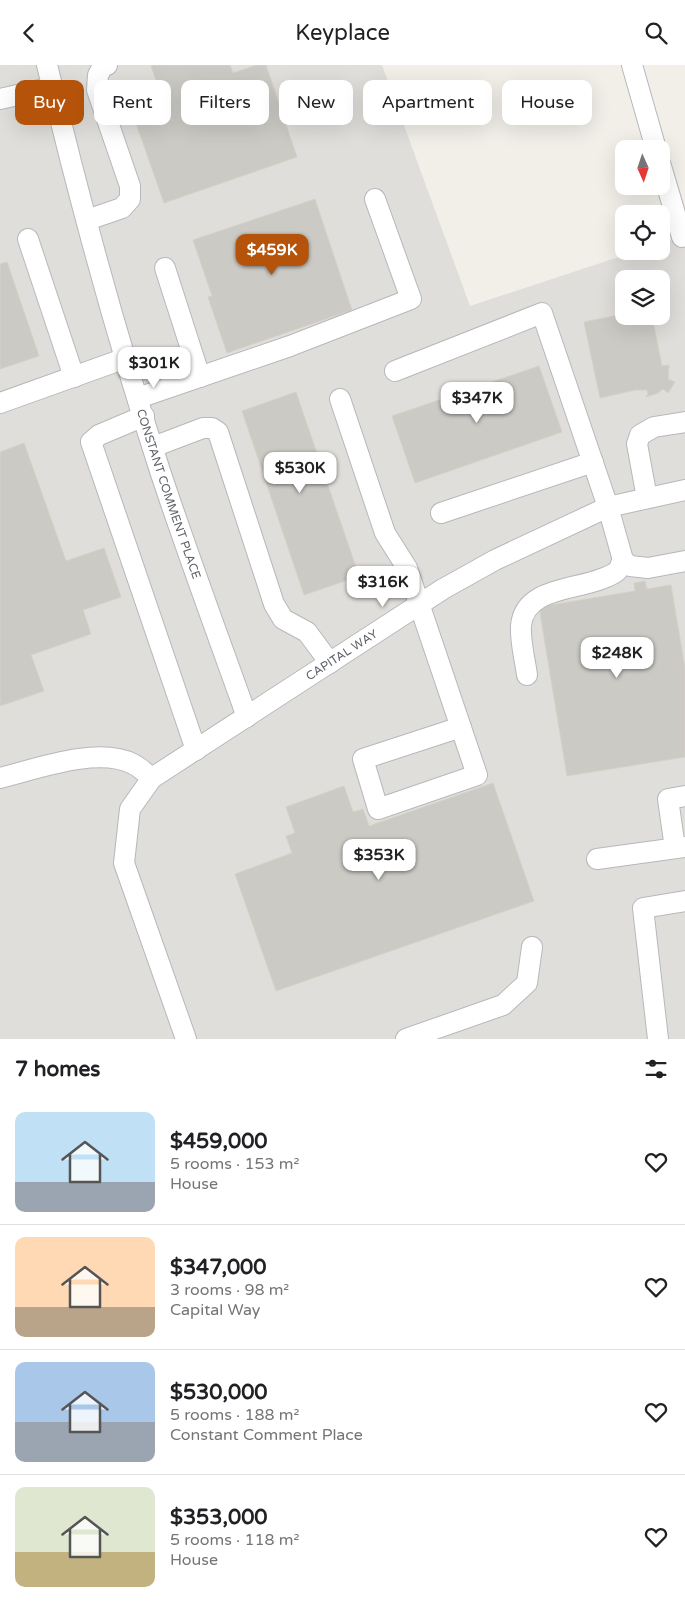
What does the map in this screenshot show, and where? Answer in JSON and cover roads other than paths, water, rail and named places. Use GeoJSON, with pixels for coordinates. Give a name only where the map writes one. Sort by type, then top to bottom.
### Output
{"type":"FeatureCollection","features":[{"type":"Feature","properties":{"kind":"street","name":"CONSTANT COMMENT PLACE"},"geometry":{"type":"LineString","coordinates":[[47,65],[51,80]]}},
{"type":"Feature","properties":{"kind":"street"},"geometry":{"type":"LineString","coordinates":[[87,220],[122,208],[130,199],[130,186],[97,90],[98,75],[103,66],[107,65]]}},
{"type":"Feature","properties":{"kind":"street"},"geometry":{"type":"LineString","coordinates":[[632,65],[653,140]]}},
{"type":"Feature","properties":{"kind":"street"},"geometry":{"type":"LineString","coordinates":[[0,99],[15,96]]}},
{"type":"Feature","properties":{"kind":"street","name":"CONSTANT COMMENT PLACE"},"geometry":{"type":"LineString","coordinates":[[63,125],[87,220],[153,447],[188,553],[247,717]]}},
{"type":"Feature","properties":{"kind":"street"},"geometry":{"type":"LineString","coordinates":[[670,195],[684,241]]}},
{"type":"Feature","properties":{"kind":"street"},"geometry":{"type":"LineString","coordinates":[[196,750],[91,442],[141,407],[200,377],[290,346],[411,299],[376,199]]}},
{"type":"Feature","properties":{"kind":"street"},"geometry":{"type":"LineString","coordinates":[[28,239],[74,377]]}},
{"type":"Feature","properties":{"kind":"street"},"geometry":{"type":"LineString","coordinates":[[165,268],[200,377]]}},
{"type":"Feature","properties":{"kind":"street"},"geometry":{"type":"LineString","coordinates":[[396,371],[542,313],[608,507],[623,560],[630,566],[648,568],[685,561]]}},
{"type":"Feature","properties":{"kind":"street"},"geometry":{"type":"LineString","coordinates":[[0,403],[126,358]]}},
{"type":"Feature","properties":{"kind":"street"},"geometry":{"type":"LineString","coordinates":[[340,399],[385,533],[407,568],[420,604],[461,727],[477,775],[378,809],[363,759],[461,727]]}},
{"type":"Feature","properties":{"kind":"street"},"geometry":{"type":"LineString","coordinates":[[647,498],[637,444],[640,435],[654,427],[685,422]]}},
{"type":"Feature","properties":{"kind":"street"},"geometry":{"type":"LineString","coordinates":[[153,447],[203,428],[212,428],[218,432],[274,604],[283,619],[307,632],[330,663]]}},
{"type":"Feature","properties":{"kind":"street"},"geometry":{"type":"LineString","coordinates":[[441,513],[592,462]]}},
{"type":"Feature","properties":{"kind":"street","name":"CAPITAL WAY"},"geometry":{"type":"LineString","coordinates":[[186,1039],[124,863],[130,809],[152,778],[420,604],[494,560],[608,507],[685,490]]}},
{"type":"Feature","properties":{"kind":"street"},"geometry":{"type":"LineString","coordinates":[[528,675],[521,627],[527,607],[535,600],[609,576],[618,570],[623,560]]}},
{"type":"Feature","properties":{"kind":"street"},"geometry":{"type":"LineString","coordinates":[[0,778],[78,759],[113,758],[134,764],[152,778]]}},
{"type":"Feature","properties":{"kind":"street"},"geometry":{"type":"LineString","coordinates":[[598,859],[680,847],[668,799],[685,796]]}},
{"type":"Feature","properties":{"kind":"street"},"geometry":{"type":"LineString","coordinates":[[658,1039],[643,909],[685,901]]}},
{"type":"Feature","properties":{"kind":"street"},"geometry":{"type":"LineString","coordinates":[[406,1039],[503,1005],[527,983],[532,947]]}}]}
